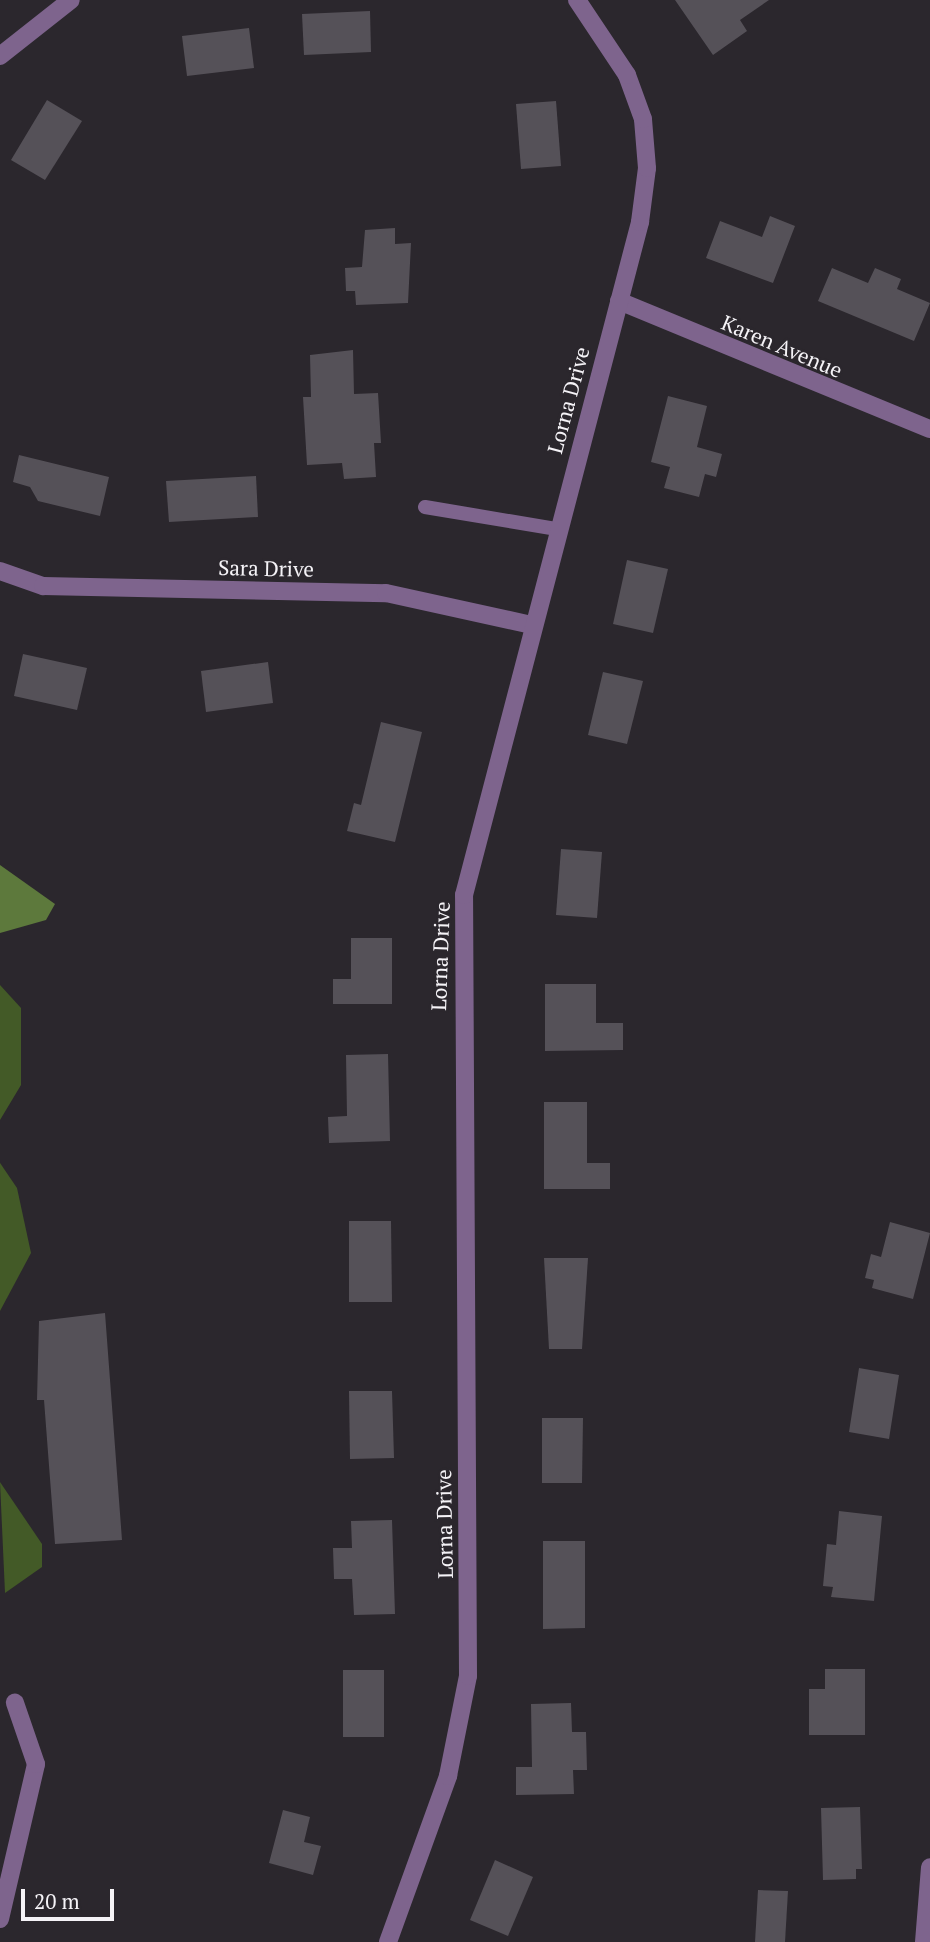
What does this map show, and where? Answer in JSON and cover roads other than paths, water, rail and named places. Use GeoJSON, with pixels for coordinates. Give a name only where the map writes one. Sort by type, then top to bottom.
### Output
{"type":"FeatureCollection","features":[{"type":"Feature","properties":{"kind":"street"},"geometry":{"type":"LineString","coordinates":[[0,56],[71,0]]}},
{"type":"Feature","properties":{"kind":"street","name":"Lorna Drive"},"geometry":{"type":"LineString","coordinates":[[388,1942],[448,1776],[468,1676],[460,936],[476,830],[640,222],[646,141],[627,75],[577,0]]}},
{"type":"Feature","properties":{"kind":"street","name":"Karen Avenue"},"geometry":{"type":"LineString","coordinates":[[619,301],[930,429]]}},
{"type":"Feature","properties":{"kind":"street","name":"Sara Drive"},"geometry":{"type":"LineString","coordinates":[[0,571],[43,586],[386,593],[531,625]]}},
{"type":"Feature","properties":{"kind":"street"},"geometry":{"type":"LineString","coordinates":[[0,1919],[36,1764],[15,1703]]}},
{"type":"Feature","properties":{"kind":"street"},"geometry":{"type":"LineString","coordinates":[[924,1942],[930,1867]]}},
{"type":"Feature","properties":{"kind":"lane"},"geometry":{"type":"LineString","coordinates":[[425,507],[557,529]]}}]}
